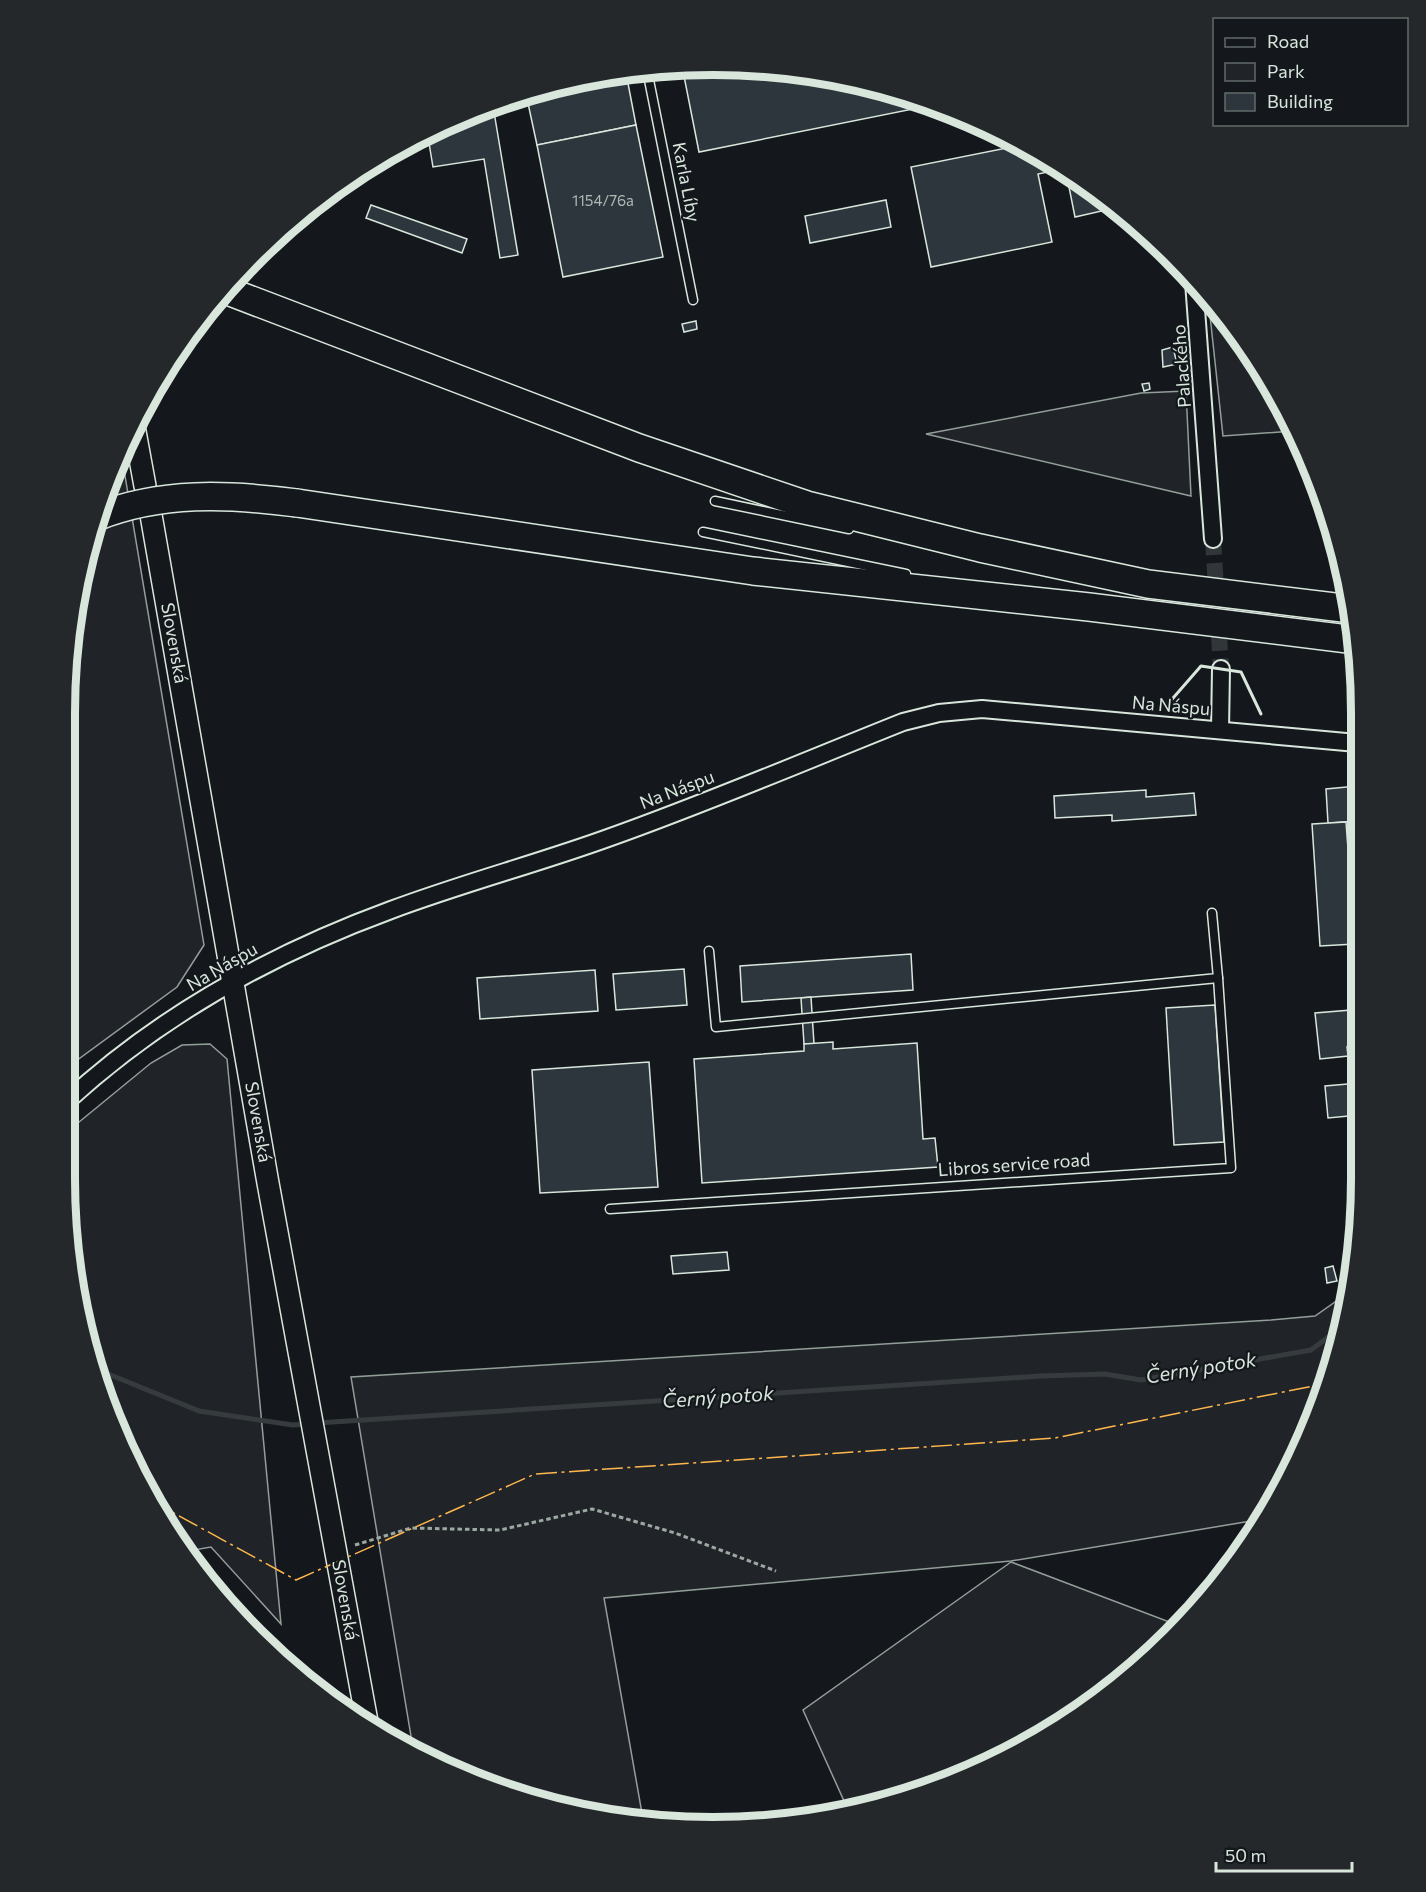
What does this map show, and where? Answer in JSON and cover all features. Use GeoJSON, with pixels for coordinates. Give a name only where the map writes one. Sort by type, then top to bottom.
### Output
{"type":"FeatureCollection","features":[{"type":"Feature","properties":{"kind":"highway"},"geometry":{"type":"LineString","coordinates":[[232,293],[639,448],[758,490],[864,520],[1098,574],[1190,590],[1342,608]]}},
{"type":"Feature","properties":{"kind":"highway"},"geometry":{"type":"LineString","coordinates":[[108,512],[153,500],[189,496],[225,496],[297,503],[753,571],[1089,607],[1347,639]]}},
{"type":"Feature","properties":{"kind":"street","name":"Palackého"},"geometry":{"type":"LineString","coordinates":[[1195,295],[1208,446],[1213,539]]}},
{"type":"Feature","properties":{"kind":"street"},"geometry":{"type":"LineString","coordinates":[[137,441],[145,486]]}},
{"type":"Feature","properties":{"kind":"street","name":"Slovenská"},"geometry":{"type":"LineString","coordinates":[[151,515],[270,1192],[366,1713]]}},
{"type":"Feature","properties":{"kind":"street"},"geometry":{"type":"LineString","coordinates":[[1220,730],[1221,669]]}},
{"type":"Feature","properties":{"kind":"street","name":"Na Náspu"},"geometry":{"type":"LineString","coordinates":[[75,1095],[148,1033],[234,981],[306,945],[390,910],[608,838],[920,717],[982,709],[1351,742]]}},
{"type":"Feature","properties":{"kind":"lane","name":"Karla Líby"},"geometry":{"type":"LineString","coordinates":[[649,78],[693,300]]}},
{"type":"Feature","properties":{"kind":"lane"},"geometry":{"type":"LineString","coordinates":[[715,501],[860,531]]}},
{"type":"Feature","properties":{"kind":"lane"},"geometry":{"type":"LineString","coordinates":[[703,532],[920,577]]}},
{"type":"Feature","properties":{"kind":"lane"},"geometry":{"type":"LineString","coordinates":[[915,542],[1098,574]]}},
{"type":"Feature","properties":{"kind":"lane"},"geometry":{"type":"LineString","coordinates":[[942,581],[1089,607]]}},
{"type":"Feature","properties":{"kind":"lane"},"geometry":{"type":"LineString","coordinates":[[709,951],[716,1027],[1218,978],[1212,913]]}},
{"type":"Feature","properties":{"kind":"lane","name":"Libros service road"},"geometry":{"type":"LineString","coordinates":[[610,1209],[1231,1168],[1218,978]]}},
{"type":"Feature","properties":{"kind":"path"},"geometry":{"type":"LineString","coordinates":[[336,1551],[411,1528],[500,1530],[592,1509],[675,1533],[777,1570]]}},
{"type":"Feature","properties":{"kind":"green space"},"geometry":{"type":"Polygon","coordinates":[[[1210,313],[1266,394],[1285,432],[1223,436],[1210,313]]]}},
{"type":"Feature","properties":{"kind":"green space"},"geometry":{"type":"Polygon","coordinates":[[[1186,391],[1191,496],[926,434],[1141,393],[1186,391]]]}},
{"type":"Feature","properties":{"kind":"green space"},"geometry":{"type":"Polygon","coordinates":[[[124,469],[204,945],[177,987],[75,1062],[76,671],[87,589],[109,508],[124,469]]]}},
{"type":"Feature","properties":{"kind":"green space"},"geometry":{"type":"Polygon","coordinates":[[[210,1044],[227,1059],[281,1624],[211,1547],[195,1550],[160,1498],[124,1423],[109,1384],[87,1303],[76,1221],[75,1125],[151,1063],[182,1045],[210,1044]]]}},
{"type":"Feature","properties":{"kind":"green space"},"geometry":{"type":"Polygon","coordinates":[[[1340,1299],[1317,1384],[1302,1423],[1266,1498],[1251,1521],[1011,1561],[604,1598],[642,1813],[589,1805],[508,1783],[469,1768],[412,1741],[351,1377],[1315,1316],[1340,1299]]]}},
{"type":"Feature","properties":{"kind":"green space"},"geometry":{"type":"Polygon","coordinates":[[[1011,1562],[1171,1623],[1134,1659],[1101,1685],[1032,1732],[957,1768],[918,1783],[845,1803],[803,1710],[1011,1562]]]}},
{"type":"Feature","properties":{"kind":"building"},"geometry":{"type":"Polygon","coordinates":[[[684,76],[755,76],[796,80],[837,87],[916,108],[699,152],[684,76]]]}},
{"type":"Feature","properties":{"kind":"building"},"geometry":{"type":"Polygon","coordinates":[[[627,80],[636,125],[537,145],[528,103],[589,87],[627,80]]]}},
{"type":"Feature","properties":{"kind":"building"},"geometry":{"type":"Polygon","coordinates":[[[494,114],[518,255],[500,258],[484,159],[433,167],[429,142],[494,114]]]}},
{"type":"Feature","properties":{"kind":"building"},"geometry":{"type":"Polygon","coordinates":[[[636,125],[663,257],[563,277],[537,145],[636,125]]]}},
{"type":"Feature","properties":{"kind":"building"},"geometry":{"type":"Polygon","coordinates":[[[1008,148],[1032,160],[1050,172],[1038,174],[1052,242],[931,267],[911,167],[1008,148]]]}},
{"type":"Feature","properties":{"kind":"building"},"geometry":{"type":"Polygon","coordinates":[[[1068,184],[1105,210],[1075,217],[1068,184]]]}},
{"type":"Feature","properties":{"kind":"building"},"geometry":{"type":"Polygon","coordinates":[[[886,200],[891,227],[810,243],[805,216],[886,200]]]}},
{"type":"Feature","properties":{"kind":"building"},"geometry":{"type":"Polygon","coordinates":[[[371,205],[467,239],[462,253],[366,218],[371,205]]]}},
{"type":"Feature","properties":{"kind":"building"},"geometry":{"type":"Polygon","coordinates":[[[696,321],[697,329],[684,332],[682,324],[696,321]]]}},
{"type":"Feature","properties":{"kind":"building"},"geometry":{"type":"Polygon","coordinates":[[[1173,347],[1177,364],[1163,367],[1162,350],[1173,347]]]}},
{"type":"Feature","properties":{"kind":"building"},"geometry":{"type":"Polygon","coordinates":[[[1149,383],[1150,389],[1144,391],[1142,384],[1149,383]]]}},
{"type":"Feature","properties":{"kind":"building"},"geometry":{"type":"Polygon","coordinates":[[[1351,787],[1351,821],[1328,823],[1326,789],[1351,787]]]}},
{"type":"Feature","properties":{"kind":"building"},"geometry":{"type":"Polygon","coordinates":[[[1146,790],[1146,797],[1194,793],[1196,815],[1112,821],[1112,815],[1055,818],[1054,796],[1146,790]]]}},
{"type":"Feature","properties":{"kind":"building"},"geometry":{"type":"Polygon","coordinates":[[[1346,822],[1351,890],[1351,944],[1320,946],[1312,824],[1346,822]]]}},
{"type":"Feature","properties":{"kind":"building"},"geometry":{"type":"Polygon","coordinates":[[[911,954],[913,990],[742,1002],[740,966],[911,954]]]}},
{"type":"Feature","properties":{"kind":"building"},"geometry":{"type":"Polygon","coordinates":[[[684,969],[687,1005],[616,1010],[613,974],[684,969]]]}},
{"type":"Feature","properties":{"kind":"building"},"geometry":{"type":"Polygon","coordinates":[[[595,970],[598,1011],[480,1019],[477,978],[595,970]]]}},
{"type":"Feature","properties":{"kind":"building"},"geometry":{"type":"Polygon","coordinates":[[[811,997],[814,1044],[804,1044],[801,998],[811,997]]]}},
{"type":"Feature","properties":{"kind":"building"},"geometry":{"type":"Polygon","coordinates":[[[1215,1005],[1224,1142],[1174,1145],[1166,1008],[1215,1005]]]}},
{"type":"Feature","properties":{"kind":"building"},"geometry":{"type":"Polygon","coordinates":[[[1351,1010],[1351,1047],[1347,1047],[1348,1056],[1320,1059],[1315,1013],[1351,1010]]]}},
{"type":"Feature","properties":{"kind":"building"},"geometry":{"type":"Polygon","coordinates":[[[833,1042],[833,1049],[917,1043],[923,1139],[935,1138],[938,1167],[702,1183],[694,1059],[804,1051],[804,1044],[833,1042]]]}},
{"type":"Feature","properties":{"kind":"building"},"geometry":{"type":"Polygon","coordinates":[[[649,1062],[658,1187],[540,1193],[532,1070],[649,1062]]]}},
{"type":"Feature","properties":{"kind":"building"},"geometry":{"type":"Polygon","coordinates":[[[1351,1084],[1351,1116],[1328,1118],[1325,1086],[1351,1084]]]}},
{"type":"Feature","properties":{"kind":"building"},"geometry":{"type":"Polygon","coordinates":[[[727,1252],[729,1270],[673,1274],[671,1256],[727,1252]]]}},
{"type":"Feature","properties":{"kind":"building"},"geometry":{"type":"Polygon","coordinates":[[[1333,1266],[1337,1281],[1327,1283],[1325,1268],[1333,1266]]]}},
{"type":"Feature","properties":{"kind":"waterway","name":"Černý potok"},"geometry":{"type":"LineString","coordinates":[[317,1423],[1041,1376],[1105,1374],[1141,1380],[1311,1350],[1331,1335]]}},
{"type":"Feature","properties":{"kind":"waterway","name":"Černý potok"},"geometry":{"type":"LineString","coordinates":[[106,1373],[199,1411],[293,1425],[308,1424]]}},
{"type":"Feature","properties":{"kind":"tunnel"},"geometry":{"type":"LineString","coordinates":[[1213,539],[1221,669]]}},
{"type":"Feature","properties":{"kind":"wall"},"geometry":{"type":"LineString","coordinates":[[1167,705],[1201,666],[1241,672],[1261,714]]}},
{"type":"Feature","properties":{"kind":"power"},"geometry":{"type":"LineString","coordinates":[[168,1510],[296,1580],[535,1474],[1055,1438],[1316,1385]]}}]}
